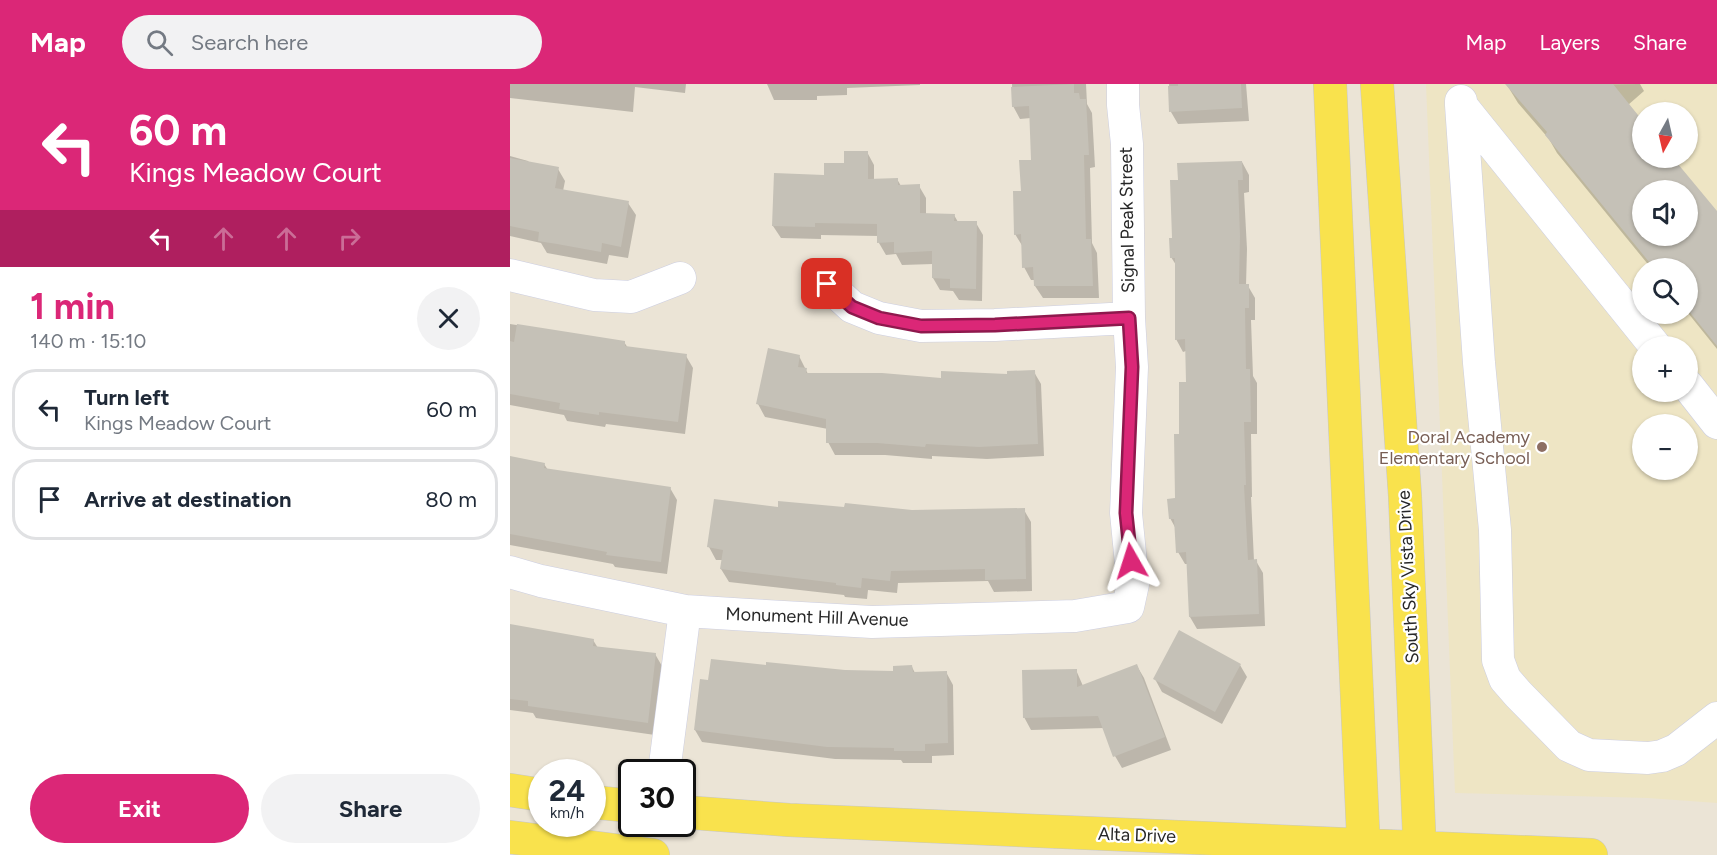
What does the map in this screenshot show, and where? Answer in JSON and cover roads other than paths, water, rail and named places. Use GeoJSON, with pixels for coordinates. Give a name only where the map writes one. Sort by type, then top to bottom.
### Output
{"type":"FeatureCollection","features":[{"type":"Feature","properties":{"kind":"main road"},"geometry":{"type":"LineString","coordinates":[[1330,84],[1363,850]]}},
{"type":"Feature","properties":{"kind":"main road","name":"South Sky Vista Drive"},"geometry":{"type":"LineString","coordinates":[[1377,84],[1405,496],[1420,852]]}},
{"type":"Feature","properties":{"kind":"main road"},"geometry":{"type":"LineString","coordinates":[[510,790],[528,793]]}},
{"type":"Feature","properties":{"kind":"main road","name":"Alta Drive"},"geometry":{"type":"LineString","coordinates":[[696,813],[1363,850],[1592,855]]}},
{"type":"Feature","properties":{"kind":"main road"},"geometry":{"type":"LineString","coordinates":[[510,837],[652,855]]}},
{"type":"Feature","properties":{"kind":"street","name":"Signal Peak Street"},"geometry":{"type":"LineString","coordinates":[[1123,84],[1127,144],[1129,318],[1132,367],[1126,513],[1133,584],[1128,607]]}},
{"type":"Feature","properties":{"kind":"street"},"geometry":{"type":"LineString","coordinates":[[1460,95],[1647,336]]}},
{"type":"Feature","properties":{"kind":"street"},"geometry":{"type":"LineString","coordinates":[[1460,95],[1479,363],[1495,530],[1498,660],[1505,679],[1569,746],[1589,755],[1648,758],[1662,756],[1676,750],[1717,718]]}},
{"type":"Feature","properties":{"kind":"street"},"geometry":{"type":"LineString","coordinates":[[510,275],[594,295],[630,297],[680,278]]}},
{"type":"Feature","properties":{"kind":"street"},"geometry":{"type":"LineString","coordinates":[[827,284],[852,307],[879,318],[921,326],[995,325],[1129,318]]}},
{"type":"Feature","properties":{"kind":"street"},"geometry":{"type":"LineString","coordinates":[[1698,399],[1717,423]]}},
{"type":"Feature","properties":{"kind":"street","name":"Monument Hill Avenue"},"geometry":{"type":"LineString","coordinates":[[510,573],[685,611],[872,622],[1075,616],[1128,607]]}},
{"type":"Feature","properties":{"kind":"street"},"geometry":{"type":"LineString","coordinates":[[666,759],[685,611]]}},
{"type":"Feature","properties":{"kind":"place","name":"Doral Academy Elementary School"},"geometry":{"type":"Point","coordinates":[1542,447]}}]}
